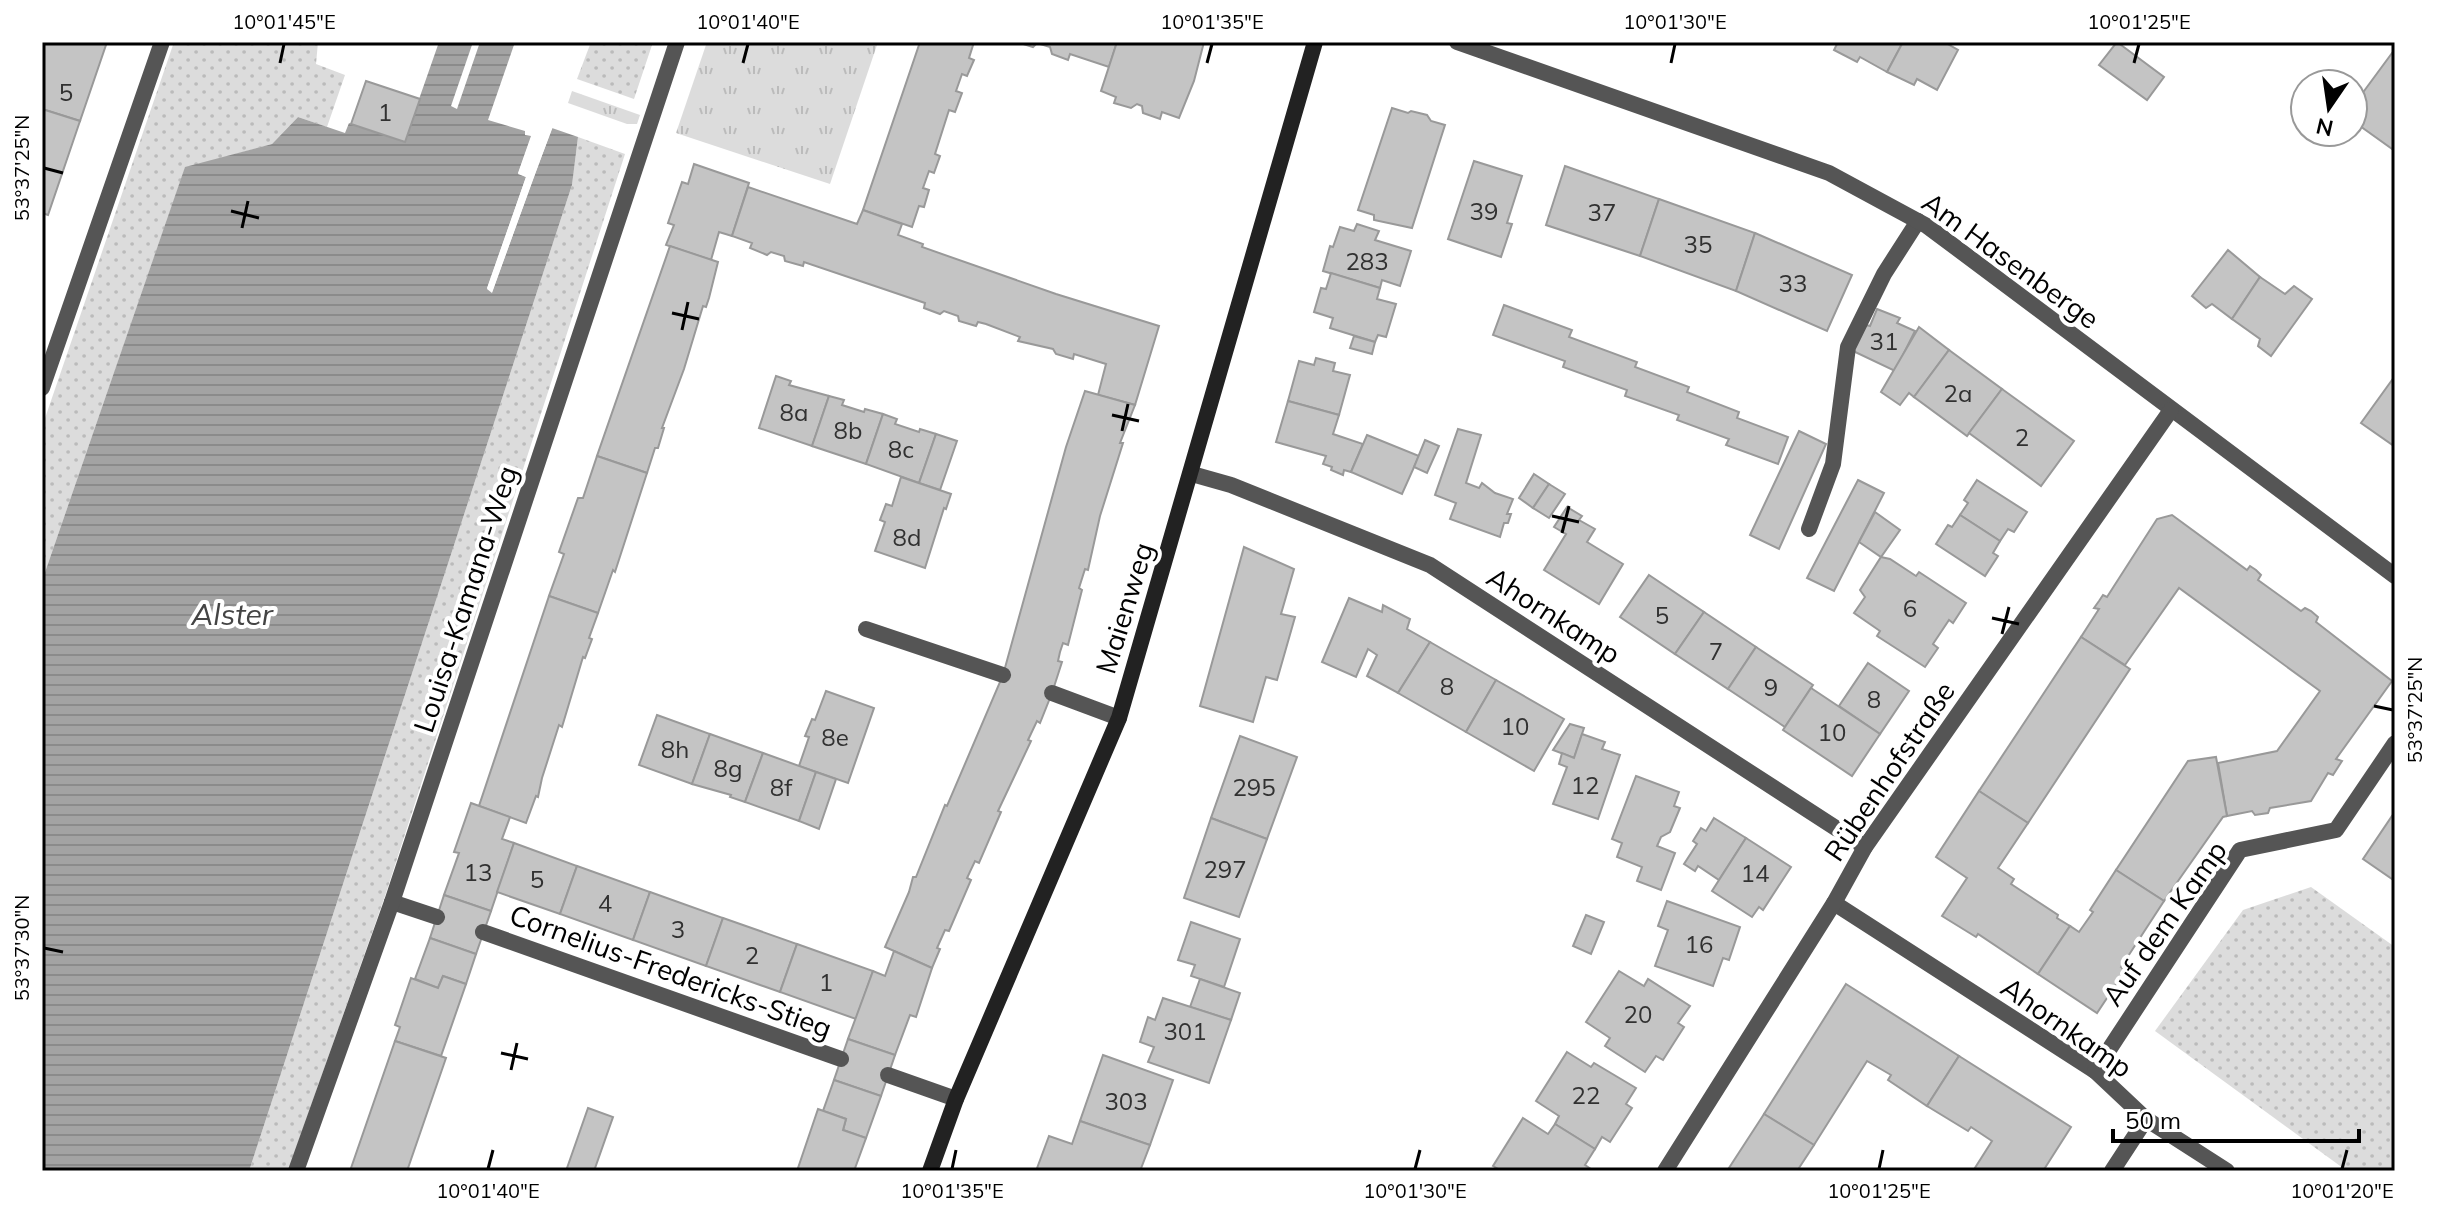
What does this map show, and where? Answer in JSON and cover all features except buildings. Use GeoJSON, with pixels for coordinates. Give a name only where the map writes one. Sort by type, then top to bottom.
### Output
{"type":"FeatureCollection","features":[{"type":"Feature","properties":{"kind":"street"},"geometry":{"type":"LineString","coordinates":[[42,388],[162,42]]}},
{"type":"Feature","properties":{"kind":"street","name":"Louisa-Kamana-Weg"},"geometry":{"type":"LineString","coordinates":[[296,1171],[392,902],[677,42]]}},
{"type":"Feature","properties":{"kind":"street","name":"Maienweg"},"geometry":{"type":"LineString","coordinates":[[930,1171],[956,1099],[1119,718],[1315,42]]}},
{"type":"Feature","properties":{"kind":"street","name":"Am Hasenberge"},"geometry":{"type":"LineString","coordinates":[[1457,42],[1829,173],[1918,221],[2395,576]]}},
{"type":"Feature","properties":{"kind":"street"},"geometry":{"type":"LineString","coordinates":[[1809,529],[1833,464],[1848,347],[1884,274],[1918,221]]}},
{"type":"Feature","properties":{"kind":"street","name":"Rübenhofstraße"},"geometry":{"type":"LineString","coordinates":[[1665,1171],[1834,903],[1865,847],[2171,410]]}},
{"type":"Feature","properties":{"kind":"street","name":"Ahornkamp"},"geometry":{"type":"LineString","coordinates":[[1192,474],[1231,485],[1430,565],[1865,847]]}},
{"type":"Feature","properties":{"kind":"street"},"geometry":{"type":"LineString","coordinates":[[866,629],[1003,675]]}},
{"type":"Feature","properties":{"kind":"street"},"geometry":{"type":"LineString","coordinates":[[1052,693],[1119,718]]}},
{"type":"Feature","properties":{"kind":"street","name":"Auf dem Kamp"},"geometry":{"type":"LineString","coordinates":[[2095,1071],[2240,850],[2336,830],[2395,743]]}},
{"type":"Feature","properties":{"kind":"street"},"geometry":{"type":"LineString","coordinates":[[392,902],[437,917]]}},
{"type":"Feature","properties":{"kind":"street","name":"Ahornkamp"},"geometry":{"type":"LineString","coordinates":[[1834,903],[2095,1071],[2146,1119],[2227,1171]]}},
{"type":"Feature","properties":{"kind":"street","name":"Cornelius-Fredericks-Stieg"},"geometry":{"type":"LineString","coordinates":[[483,932],[841,1059]]}},
{"type":"Feature","properties":{"kind":"street"},"geometry":{"type":"LineString","coordinates":[[888,1075],[956,1099]]}},
{"type":"Feature","properties":{"kind":"street"},"geometry":{"type":"LineString","coordinates":[[2112,1171],[2146,1119]]}},
{"type":"Feature","properties":{"kind":"green space"},"geometry":{"type":"Polygon","coordinates":[[[174,42],[318,42],[316,64],[345,75],[327,127],[298,117],[272,144],[185,168],[42,581],[42,427],[174,42]]]}},
{"type":"Feature","properties":{"kind":"green space"},"geometry":{"type":"Polygon","coordinates":[[[591,42],[653,42],[634,99],[577,79],[591,42]]]}},
{"type":"Feature","properties":{"kind":"green space"},"geometry":{"type":"Polygon","coordinates":[[[707,42],[878,42],[830,184],[676,133],[707,42]]]}},
{"type":"Feature","properties":{"kind":"green space"},"geometry":{"type":"Polygon","coordinates":[[[572,91],[640,115],[637,124],[627,124],[568,103],[572,91]]]}},
{"type":"Feature","properties":{"kind":"green space"},"geometry":{"type":"Polygon","coordinates":[[[578,137],[625,154],[385,896],[288,1171],[249,1171],[572,185],[578,137]]]}},
{"type":"Feature","properties":{"kind":"green space"},"geometry":{"type":"Polygon","coordinates":[[[2311,887],[2395,947],[2395,1171],[2347,1171],[2155,1031],[2243,910],[2311,887]]]}},
{"type":"Feature","properties":{"kind":"water","name":"Alster"},"geometry":{"type":"Polygon","coordinates":[[[439,42],[473,42],[451,106],[457,109],[480,42],[515,42],[488,120],[525,131],[525,135],[531,136],[518,173],[526,177],[487,288],[492,292],[552,128],[578,137],[572,185],[249,1171],[42,1171],[42,581],[185,167],[272,144],[298,117],[345,133],[349,123],[404,142],[439,42]]]}},
{"type":"Feature","properties":{"kind":"pier"},"geometry":{"type":"Polygon","coordinates":[[[554,124],[492,293],[487,289],[526,177],[518,174],[533,132],[535,137],[523,171],[530,175],[549,126],[554,124]]]}}]}
